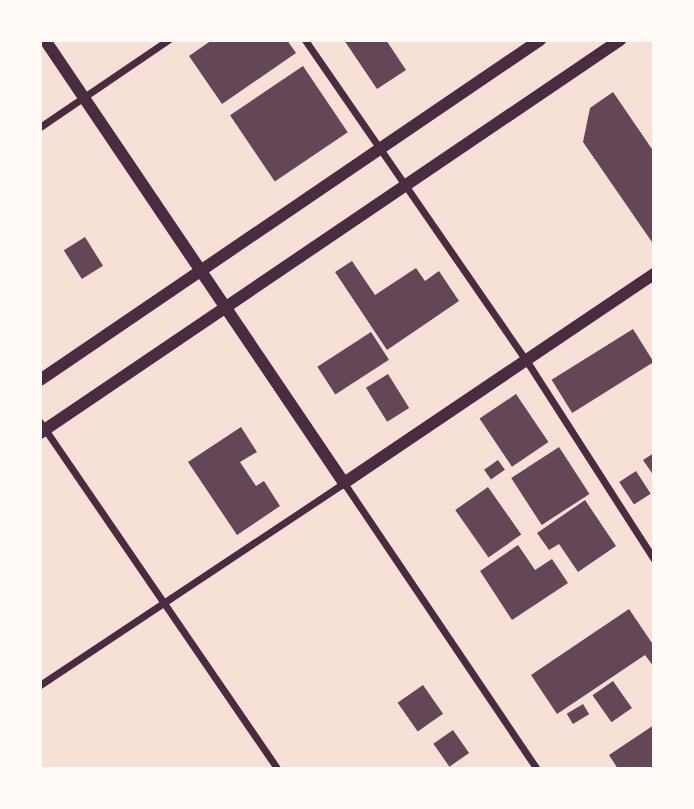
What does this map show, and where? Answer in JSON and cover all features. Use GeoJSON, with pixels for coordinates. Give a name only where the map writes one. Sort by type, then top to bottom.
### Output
{"type":"FeatureCollection","features":[{"type":"Feature","properties":{"kind":"street"},"geometry":{"type":"LineString","coordinates":[[45,40],[537,769]]}},
{"type":"Feature","properties":{"kind":"street"},"geometry":{"type":"LineString","coordinates":[[40,127],[168,40]]}},
{"type":"Feature","properties":{"kind":"street"},"geometry":{"type":"LineString","coordinates":[[305,40],[378,150],[526,360],[654,559]]}},
{"type":"Feature","properties":{"kind":"street"},"geometry":{"type":"LineString","coordinates":[[40,380],[540,40]]}},
{"type":"Feature","properties":{"kind":"street"},"geometry":{"type":"LineString","coordinates":[[278,769],[164,600],[42,428],[226,308],[620,40]]}},
{"type":"Feature","properties":{"kind":"street"},"geometry":{"type":"LineString","coordinates":[[40,684],[654,274]]}},
{"type":"Feature","properties":{"kind":"building"},"geometry":{"type":"Polygon","coordinates":[[[212,40],[287,40],[296,53],[222,104],[189,56],[212,40]]]}},
{"type":"Feature","properties":{"kind":"building"},"geometry":{"type":"Polygon","coordinates":[[[344,40],[386,40],[406,70],[377,89],[344,40]]]}},
{"type":"Feature","properties":{"kind":"building"},"geometry":{"type":"Polygon","coordinates":[[[303,66],[348,132],[275,182],[230,115],[303,66]]]}},
{"type":"Feature","properties":{"kind":"building"},"geometry":{"type":"Polygon","coordinates":[[[613,92],[654,152],[654,245],[583,142],[590,108],[613,92]]]}},
{"type":"Feature","properties":{"kind":"building"},"geometry":{"type":"Polygon","coordinates":[[[85,237],[103,266],[82,279],[64,250],[85,237]]]}},
{"type":"Feature","properties":{"kind":"building"},"geometry":{"type":"Polygon","coordinates":[[[352,261],[375,295],[416,268],[425,281],[439,271],[459,301],[387,350],[335,272],[352,261]]]}},
{"type":"Feature","properties":{"kind":"building"},"geometry":{"type":"Polygon","coordinates":[[[633,329],[654,362],[572,413],[552,380],[633,329]]]}},
{"type":"Feature","properties":{"kind":"building"},"geometry":{"type":"Polygon","coordinates":[[[371,332],[389,360],[335,395],[317,367],[371,332]]]}},
{"type":"Feature","properties":{"kind":"building"},"geometry":{"type":"Polygon","coordinates":[[[388,374],[409,408],[387,422],[366,388],[388,374]]]}},
{"type":"Feature","properties":{"kind":"building"},"geometry":{"type":"Polygon","coordinates":[[[516,394],[548,442],[512,467],[480,419],[516,394]]]}},
{"type":"Feature","properties":{"kind":"building"},"geometry":{"type":"Polygon","coordinates":[[[241,427],[257,452],[240,462],[256,486],[264,481],[280,506],[237,535],[188,462],[241,427]]]}},
{"type":"Feature","properties":{"kind":"building"},"geometry":{"type":"Polygon","coordinates":[[[559,447],[589,494],[542,525],[511,478],[559,447]]]}},
{"type":"Feature","properties":{"kind":"building"},"geometry":{"type":"Polygon","coordinates":[[[654,453],[654,476],[643,460],[654,453]]]}},
{"type":"Feature","properties":{"kind":"building"},"geometry":{"type":"Polygon","coordinates":[[[498,460],[505,470],[491,480],[484,470],[498,460]]]}},
{"type":"Feature","properties":{"kind":"building"},"geometry":{"type":"Polygon","coordinates":[[[636,471],[651,494],[634,505],[619,482],[636,471]]]}},
{"type":"Feature","properties":{"kind":"building"},"geometry":{"type":"Polygon","coordinates":[[[488,487],[521,535],[489,557],[455,510],[488,487]]]}},
{"type":"Feature","properties":{"kind":"building"},"geometry":{"type":"Polygon","coordinates":[[[585,500],[616,546],[578,572],[559,544],[549,550],[537,533],[585,500]]]}},
{"type":"Feature","properties":{"kind":"building"},"geometry":{"type":"Polygon","coordinates":[[[518,545],[535,570],[552,559],[568,583],[512,620],[480,571],[518,545]]]}},
{"type":"Feature","properties":{"kind":"building"},"geometry":{"type":"Polygon","coordinates":[[[629,609],[654,646],[654,667],[645,655],[557,714],[531,675],[629,609]]]}},
{"type":"Feature","properties":{"kind":"building"},"geometry":{"type":"Polygon","coordinates":[[[613,681],[632,708],[611,722],[593,695],[613,681]]]}},
{"type":"Feature","properties":{"kind":"building"},"geometry":{"type":"Polygon","coordinates":[[[423,685],[443,714],[418,731],[398,703],[423,685]]]}},
{"type":"Feature","properties":{"kind":"building"},"geometry":{"type":"Polygon","coordinates":[[[583,704],[589,714],[573,724],[567,714],[583,704]]]}},
{"type":"Feature","properties":{"kind":"building"},"geometry":{"type":"Polygon","coordinates":[[[654,725],[654,769],[618,769],[609,755],[654,725]]]}},
{"type":"Feature","properties":{"kind":"building"},"geometry":{"type":"Polygon","coordinates":[[[453,730],[469,753],[449,767],[433,744],[453,730]]]}}]}
